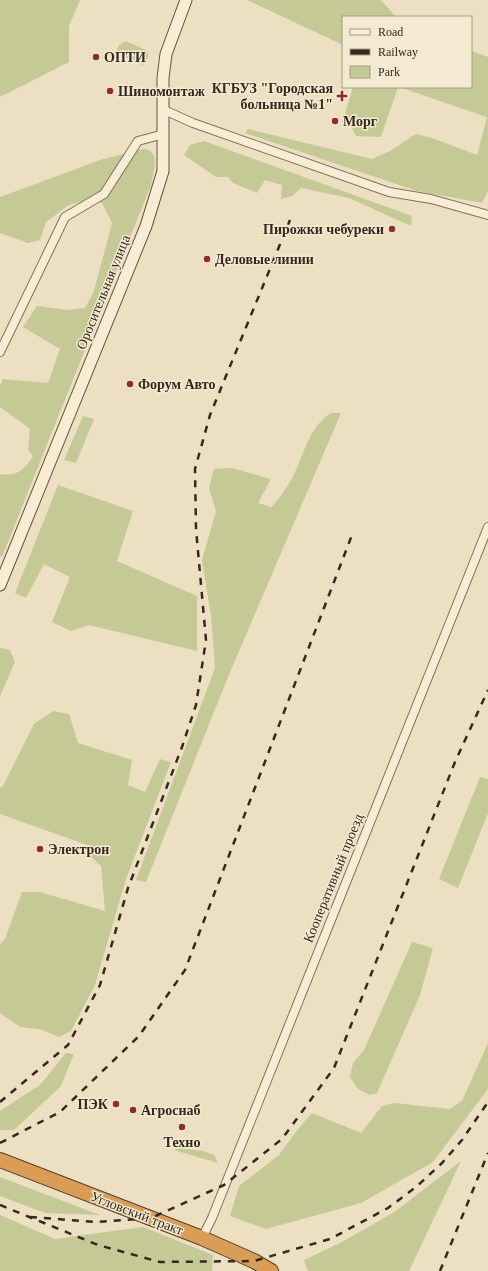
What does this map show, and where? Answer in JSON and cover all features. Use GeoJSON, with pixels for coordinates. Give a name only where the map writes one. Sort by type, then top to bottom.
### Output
{"type":"FeatureCollection","features":[{"type":"Feature","properties":{"kind":"highway","name":"Угловский тракт"},"geometry":{"type":"LineString","coordinates":[[0,1160],[202,1238],[254,1261],[271,1271]]}},
{"type":"Feature","properties":{"kind":"main road","name":"Оросительная улица"},"geometry":{"type":"LineString","coordinates":[[0,585],[146,226],[163,171],[163,78],[166,54],[186,0]]}},
{"type":"Feature","properties":{"kind":"street"},"geometry":{"type":"LineString","coordinates":[[164,110],[193,123],[389,192],[431,199],[488,215]]}},
{"type":"Feature","properties":{"kind":"street"},"geometry":{"type":"LineString","coordinates":[[0,352],[65,217],[104,194],[138,141],[164,134]]}},
{"type":"Feature","properties":{"kind":"street","name":"Кооперативный проезд"},"geometry":{"type":"LineString","coordinates":[[202,1238],[212,1218],[488,527]]}},
{"type":"Feature","properties":{"kind":"green space"},"geometry":{"type":"Polygon","coordinates":[[[0,0],[80,0],[69,26],[69,62],[0,97],[0,0]]]}},
{"type":"Feature","properties":{"kind":"green space"},"geometry":{"type":"Polygon","coordinates":[[[247,0],[381,0],[395,16],[342,16],[342,45],[247,0]]]}},
{"type":"Feature","properties":{"kind":"green space"},"geometry":{"type":"Polygon","coordinates":[[[126,41],[148,51],[148,57],[143,65],[116,53],[119,45],[126,41]]]}},
{"type":"Feature","properties":{"kind":"green space"},"geometry":{"type":"Polygon","coordinates":[[[472,51],[488,57],[488,191],[482,203],[417,191],[245,133],[248,129],[372,159],[390,151],[416,134],[432,138],[477,155],[487,117],[402,88],[472,88],[472,51]]]}},
{"type":"Feature","properties":{"kind":"green space"},"geometry":{"type":"Polygon","coordinates":[[[353,88],[398,88],[381,137],[356,136],[345,114],[353,88]]]}},
{"type":"Feature","properties":{"kind":"green space"},"geometry":{"type":"Polygon","coordinates":[[[204,141],[412,216],[411,226],[349,198],[301,188],[292,196],[281,199],[282,185],[265,180],[257,193],[233,183],[228,177],[216,177],[184,155],[190,145],[204,141]]]}},
{"type":"Feature","properties":{"kind":"green space"},"geometry":{"type":"Polygon","coordinates":[[[143,149],[149,150],[153,153],[154,157],[155,162],[151,185],[2,557],[0,556],[0,474],[6,475],[20,471],[27,465],[33,456],[28,450],[30,429],[0,407],[0,386],[3,379],[48,383],[60,349],[23,327],[37,306],[67,310],[85,308],[94,291],[112,223],[102,203],[84,201],[69,205],[46,222],[40,240],[28,243],[0,233],[0,197],[103,159],[143,149]]]}},
{"type":"Feature","properties":{"kind":"green space"},"geometry":{"type":"Polygon","coordinates":[[[331,413],[341,413],[228,677],[146,882],[136,880],[215,668],[211,616],[202,560],[216,511],[209,488],[214,469],[232,468],[271,479],[258,503],[272,507],[284,492],[295,473],[311,435],[316,427],[331,413]]]}},
{"type":"Feature","properties":{"kind":"green space"},"geometry":{"type":"Polygon","coordinates":[[[83,416],[94,419],[76,463],[64,460],[83,416]]]}},
{"type":"Feature","properties":{"kind":"green space"},"geometry":{"type":"Polygon","coordinates":[[[58,485],[133,511],[117,561],[197,596],[197,651],[89,625],[71,631],[52,622],[70,577],[44,564],[26,598],[15,593],[58,485]]]}},
{"type":"Feature","properties":{"kind":"green space"},"geometry":{"type":"Polygon","coordinates":[[[0,648],[10,650],[15,662],[0,696],[0,648]]]}},
{"type":"Feature","properties":{"kind":"green space"},"geometry":{"type":"Polygon","coordinates":[[[53,711],[69,714],[78,743],[132,760],[128,785],[145,792],[160,759],[171,762],[126,879],[95,985],[71,1031],[59,1037],[39,1029],[20,1027],[0,1013],[0,944],[5,939],[22,892],[40,892],[105,911],[101,866],[88,854],[90,846],[0,814],[0,787],[2,788],[34,724],[53,711]]]}},
{"type":"Feature","properties":{"kind":"green space"},"geometry":{"type":"Polygon","coordinates":[[[480,777],[488,779],[488,813],[458,888],[439,879],[480,777]]]}},
{"type":"Feature","properties":{"kind":"green space"},"geometry":{"type":"Polygon","coordinates":[[[412,942],[433,948],[420,995],[377,1093],[370,1095],[358,1089],[350,1077],[353,1063],[364,1050],[412,942]]]}},
{"type":"Feature","properties":{"kind":"green space"},"geometry":{"type":"Polygon","coordinates":[[[488,1043],[488,1089],[433,1162],[361,1203],[266,1229],[230,1216],[239,1186],[279,1155],[312,1113],[361,1133],[382,1106],[394,1103],[450,1109],[462,1101],[488,1043]]]}},
{"type":"Feature","properties":{"kind":"green space"},"geometry":{"type":"Polygon","coordinates":[[[66,1053],[74,1054],[61,1086],[14,1130],[0,1130],[0,1111],[40,1085],[66,1053]]]}},
{"type":"Feature","properties":{"kind":"green space"},"geometry":{"type":"Polygon","coordinates":[[[180,1148],[203,1151],[214,1155],[218,1163],[174,1150],[180,1148]]]}},
{"type":"Feature","properties":{"kind":"green space"},"geometry":{"type":"Polygon","coordinates":[[[461,1161],[409,1271],[308,1271],[304,1260],[340,1243],[393,1213],[461,1161]]]}},
{"type":"Feature","properties":{"kind":"green space"},"geometry":{"type":"Polygon","coordinates":[[[0,1177],[100,1215],[45,1213],[0,1196],[0,1177]]]}},
{"type":"Feature","properties":{"kind":"green space"},"geometry":{"type":"Polygon","coordinates":[[[0,1215],[55,1239],[143,1227],[213,1255],[212,1271],[0,1271],[0,1215]]]}},
{"type":"Feature","properties":{"kind":"railway"},"geometry":{"type":"LineString","coordinates":[[0,1102],[68,1045],[100,985],[128,888],[182,747],[196,705],[206,640],[196,529],[195,469],[210,415],[290,220]]}},
{"type":"Feature","properties":{"kind":"railway"},"geometry":{"type":"LineString","coordinates":[[0,1143],[60,1112],[139,1036],[185,970],[352,535]]}},
{"type":"Feature","properties":{"kind":"railway"},"geometry":{"type":"LineString","coordinates":[[30,1217],[96,1222],[151,1218],[224,1185],[282,1139],[334,1068],[455,762],[488,690]]}},
{"type":"Feature","properties":{"kind":"railway"},"geometry":{"type":"LineString","coordinates":[[0,1205],[98,1245],[160,1262],[254,1261],[330,1239],[388,1208],[416,1187],[442,1163],[462,1140],[488,1102]]}},
{"type":"Feature","properties":{"kind":"railway"},"geometry":{"type":"LineString","coordinates":[[440,1271],[488,1153]]}},
{"type":"Feature","properties":{"kind":"place","name":"ОПТИ"},"geometry":{"type":"Point","coordinates":[96,57]}},
{"type":"Feature","properties":{"kind":"place","name":"Шиномонтаж"},"geometry":{"type":"Point","coordinates":[110,91]}},
{"type":"Feature","properties":{"kind":"place","name":"КГБУЗ \"Городская больница №1\""},"geometry":{"type":"Point","coordinates":[342,96]}},
{"type":"Feature","properties":{"kind":"place","name":"Морг"},"geometry":{"type":"Point","coordinates":[335,121]}},
{"type":"Feature","properties":{"kind":"place","name":"Пирожки чебуреки"},"geometry":{"type":"Point","coordinates":[392,229]}},
{"type":"Feature","properties":{"kind":"place","name":"Деловые линии"},"geometry":{"type":"Point","coordinates":[207,259]}},
{"type":"Feature","properties":{"kind":"place","name":"Форум Авто"},"geometry":{"type":"Point","coordinates":[130,384]}},
{"type":"Feature","properties":{"kind":"place","name":"Электрон"},"geometry":{"type":"Point","coordinates":[40,849]}},
{"type":"Feature","properties":{"kind":"place","name":"ПЭК"},"geometry":{"type":"Point","coordinates":[116,1104]}},
{"type":"Feature","properties":{"kind":"place","name":"Агроснаб"},"geometry":{"type":"Point","coordinates":[133,1110]}},
{"type":"Feature","properties":{"kind":"place","name":"Техно"},"geometry":{"type":"Point","coordinates":[182,1127]}}]}
